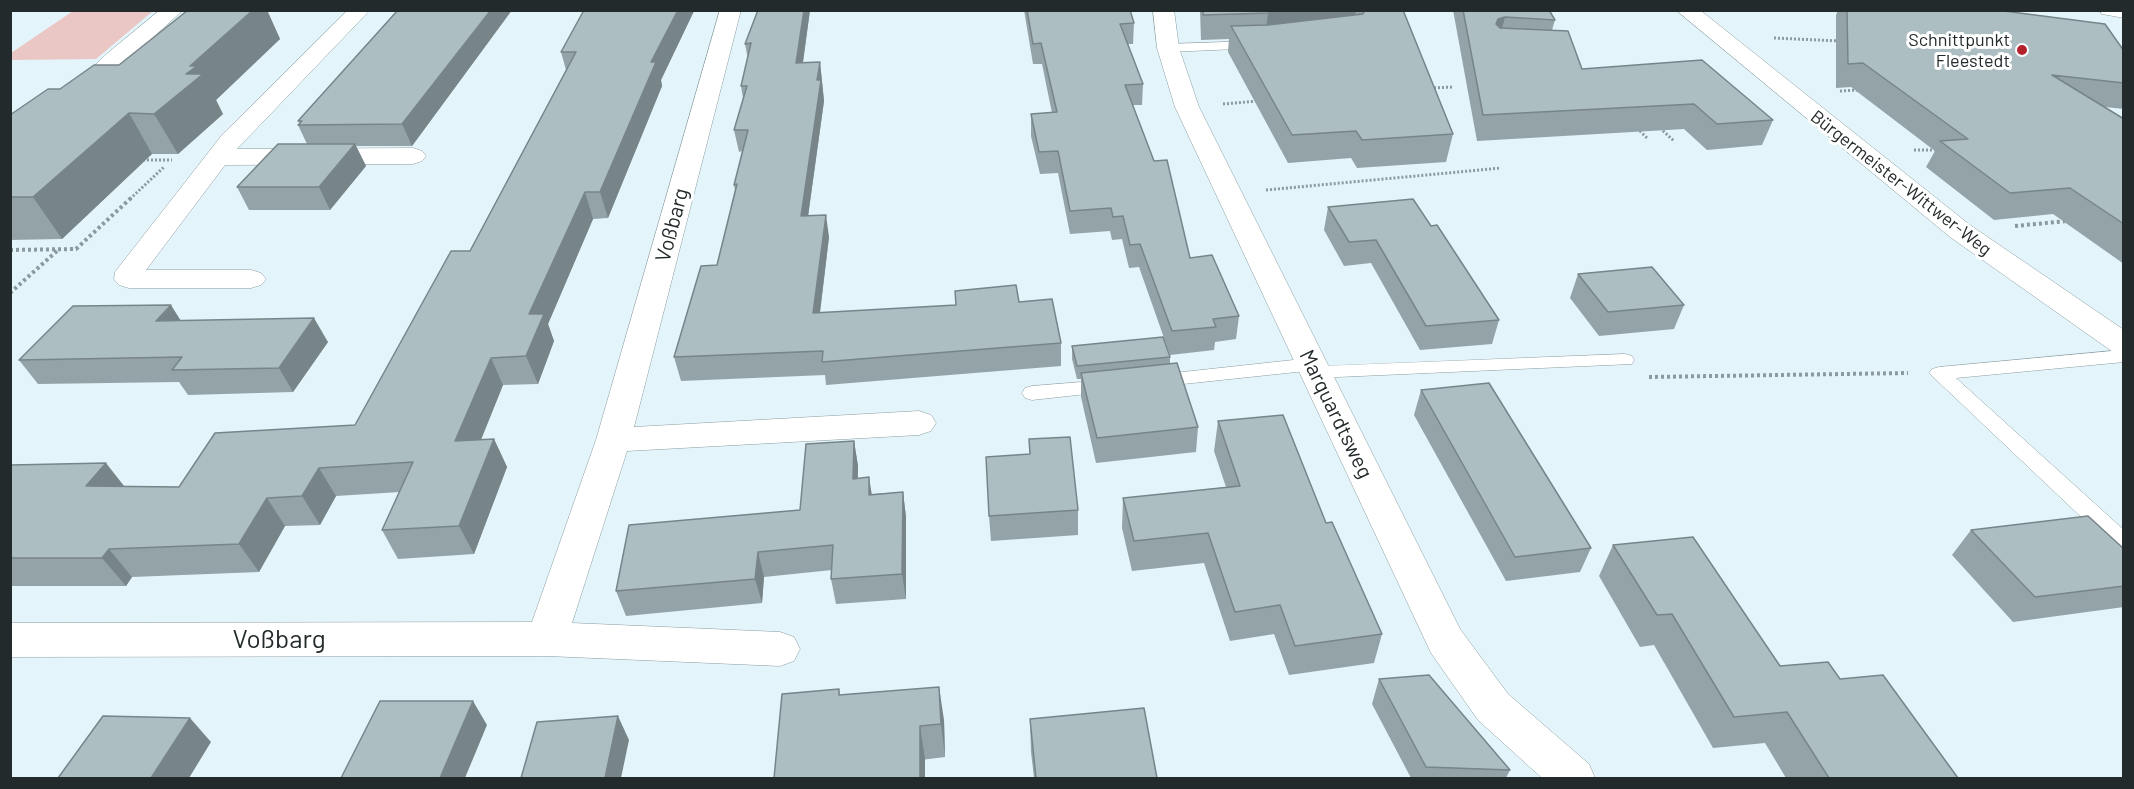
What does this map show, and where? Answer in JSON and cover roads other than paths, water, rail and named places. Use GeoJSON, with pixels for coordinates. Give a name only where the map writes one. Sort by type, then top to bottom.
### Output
{"type":"FeatureCollection","features":[{"type":"Feature","properties":{"kind":"street"},"geometry":{"type":"LineString","coordinates":[[10,152],[58,116],[75,96],[117,57],[173,10]]}},
{"type":"Feature","properties":{"kind":"street"},"geometry":{"type":"LineString","coordinates":[[251,279],[129,279],[130,272],[231,140],[360,10]]}},
{"type":"Feature","properties":{"kind":"street","name":"Voßbarg"},"geometry":{"type":"LineString","coordinates":[[547,639],[613,440],[731,10]]}},
{"type":"Feature","properties":{"kind":"street","name":"Marquardtsweg"},"geometry":{"type":"LineString","coordinates":[[1163,10],[1168,48],[1187,107],[1445,641],[1493,707],[1573,778]]}},
{"type":"Feature","properties":{"kind":"street","name":"Bürgermeister-Wittwer-Weg"},"geometry":{"type":"LineString","coordinates":[[1686,10],[1960,231],[2124,345]]}},
{"type":"Feature","properties":{"kind":"street"},"geometry":{"type":"LineString","coordinates":[[2109,10],[2124,12]]}},
{"type":"Feature","properties":{"kind":"street"},"geometry":{"type":"LineString","coordinates":[[217,157],[413,156]]}},
{"type":"Feature","properties":{"kind":"street"},"geometry":{"type":"LineString","coordinates":[[613,440],[919,423]]}},
{"type":"Feature","properties":{"kind":"street","name":"Voßbarg"},"geometry":{"type":"LineString","coordinates":[[10,640],[547,639],[780,649]]}},
{"type":"Feature","properties":{"kind":"lane"},"geometry":{"type":"LineString","coordinates":[[1168,48],[1265,44]]}},
{"type":"Feature","properties":{"kind":"lane"},"geometry":{"type":"LineString","coordinates":[[2124,356],[1940,373],[2124,544]]}},
{"type":"Feature","properties":{"kind":"lane"},"geometry":{"type":"LineString","coordinates":[[1032,393],[1313,368],[1625,360]]}},
{"type":"Feature","properties":{"kind":"place","name":"Schnittpunkt Fleestedt"},"geometry":{"type":"Point","coordinates":[2022,50]}}]}
